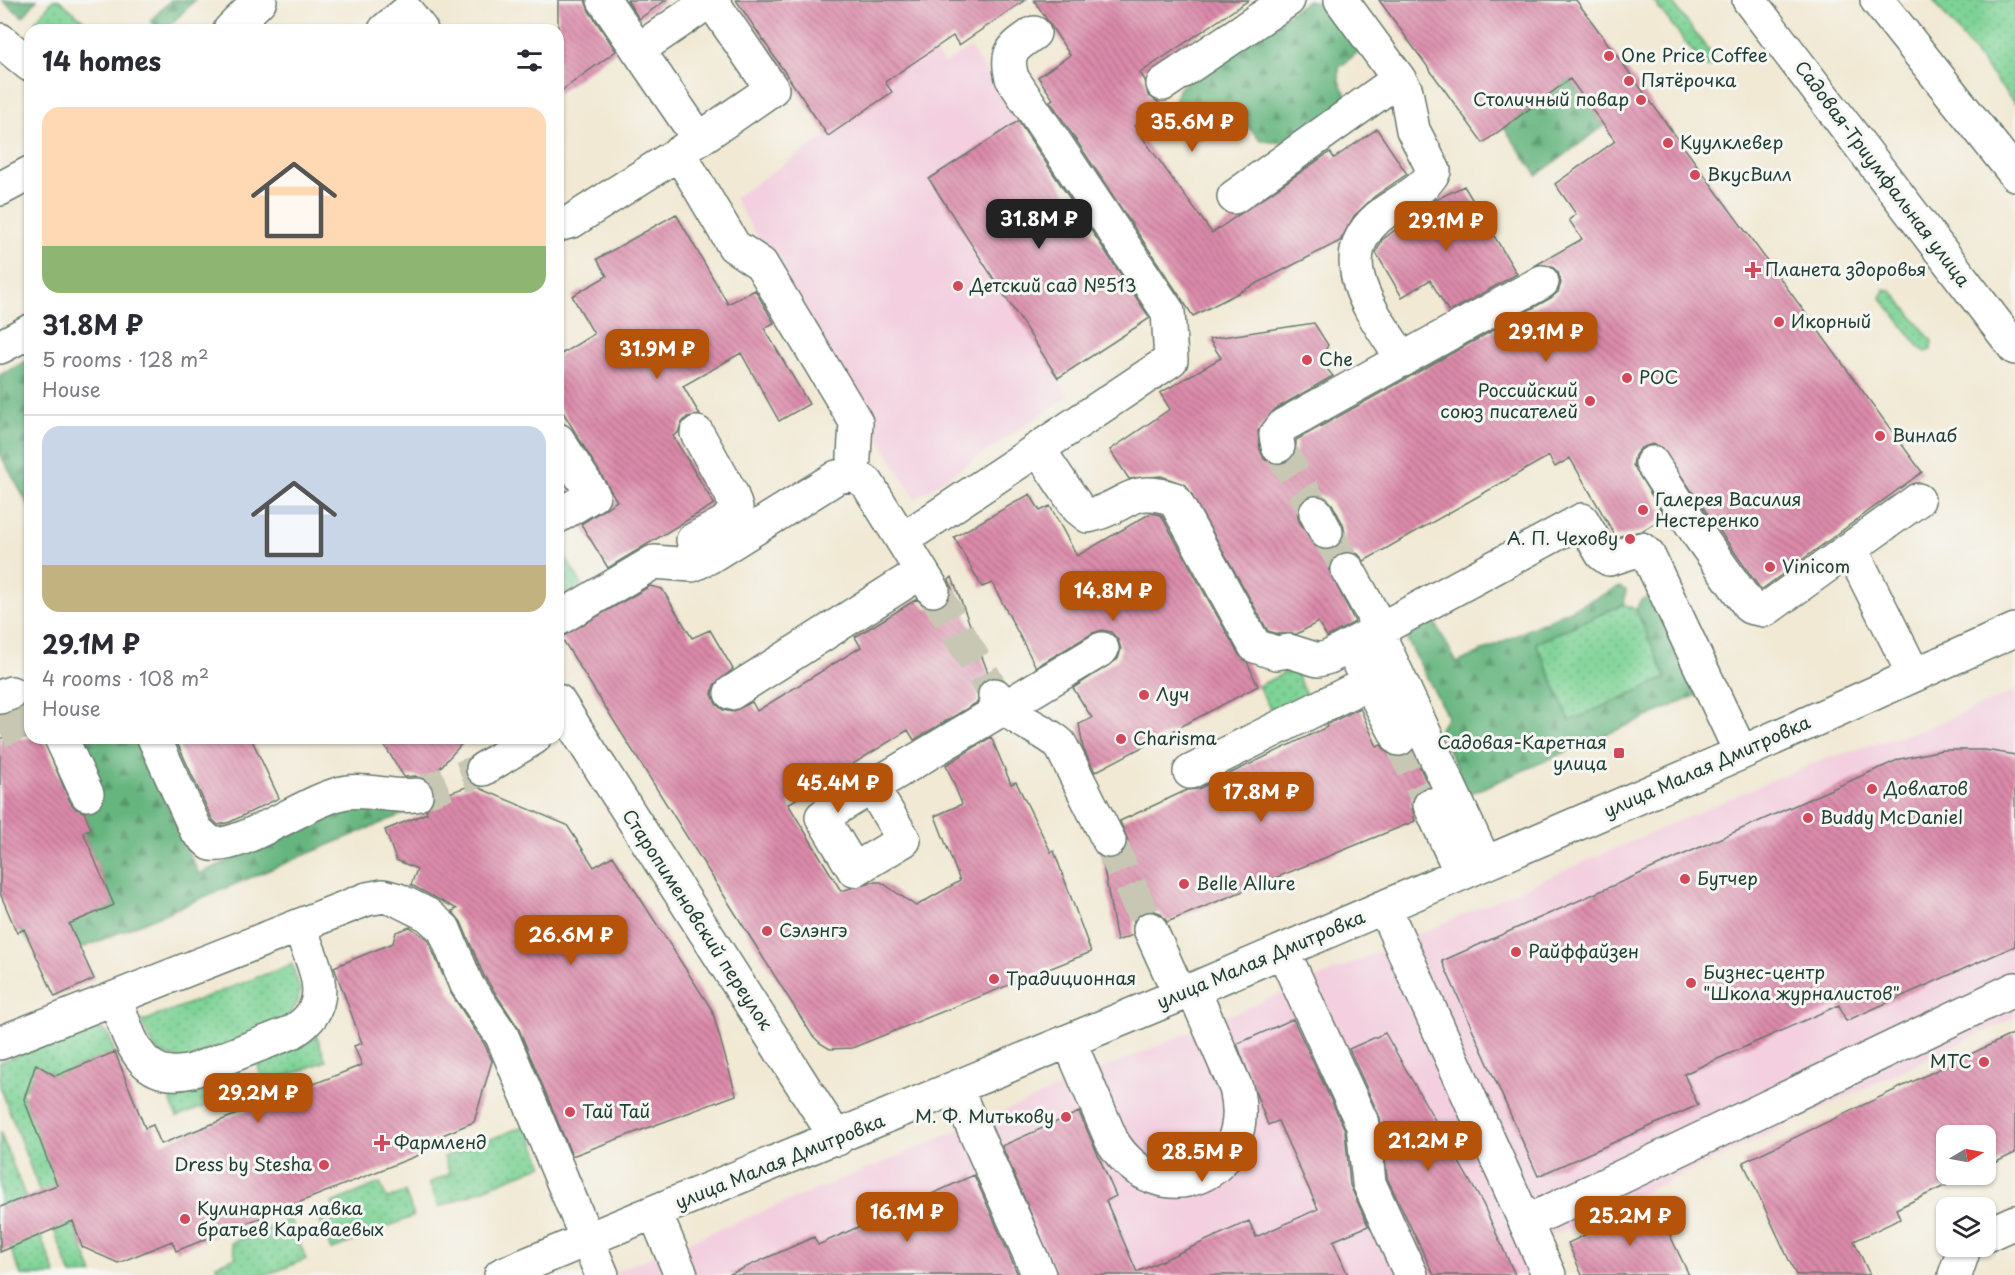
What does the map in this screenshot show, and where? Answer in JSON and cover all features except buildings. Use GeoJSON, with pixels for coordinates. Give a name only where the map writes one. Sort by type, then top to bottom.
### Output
{"type":"FeatureCollection","features":[{"type":"Feature","properties":{"kind":"street"},"geometry":{"type":"LineString","coordinates":[[236,24],[260,0]]}},
{"type":"Feature","properties":{"kind":"street"},"geometry":{"type":"LineString","coordinates":[[604,0],[638,50],[689,146],[734,246],[761,264],[856,422],[853,474]]}},
{"type":"Feature","properties":{"kind":"street"},"geometry":{"type":"LineString","coordinates":[[564,223],[572,221],[689,146],[772,89],[711,0],[638,50]]}},
{"type":"Feature","properties":{"kind":"street"},"geometry":{"type":"LineString","coordinates":[[1163,84],[1288,0]]}},
{"type":"Feature","properties":{"kind":"street","name":"Садовая-Триумфальная улица"},"geometry":{"type":"LineString","coordinates":[[1749,0],[2005,329],[2015,348]]}},
{"type":"Feature","properties":{"kind":"street"},"geometry":{"type":"LineString","coordinates":[[1877,0],[2015,174]]}},
{"type":"Feature","properties":{"kind":"street"},"geometry":{"type":"LineString","coordinates":[[1347,2],[1406,91],[1413,130],[1434,171],[1429,181],[1375,219],[1363,233],[1356,251],[1357,274],[1365,298],[1403,360]]}},
{"type":"Feature","properties":{"kind":"street"},"geometry":{"type":"LineString","coordinates":[[392,24],[407,12],[416,24]]}},
{"type":"Feature","properties":{"kind":"street"},"geometry":{"type":"LineString","coordinates":[[902,540],[1171,360],[1168,312],[1012,78],[1008,62],[1012,49],[1034,33]]}},
{"type":"Feature","properties":{"kind":"street"},"geometry":{"type":"LineString","coordinates":[[0,40],[24,60]]}},
{"type":"Feature","properties":{"kind":"street"},"geometry":{"type":"LineString","coordinates":[[1234,197],[1399,79]]}},
{"type":"Feature","properties":{"kind":"street"},"geometry":{"type":"LineString","coordinates":[[0,189],[24,176]]}},
{"type":"Feature","properties":{"kind":"street"},"geometry":{"type":"LineString","coordinates":[[1278,446],[1276,435],[1284,425],[1542,282]]}},
{"type":"Feature","properties":{"kind":"street"},"geometry":{"type":"LineString","coordinates":[[0,347],[24,334]]}},
{"type":"Feature","properties":{"kind":"street"},"geometry":{"type":"LineString","coordinates":[[564,615],[726,522],[735,508],[731,493],[697,433]]}},
{"type":"Feature","properties":{"kind":"street"},"geometry":{"type":"LineString","coordinates":[[564,449],[593,495],[564,512]]}},
{"type":"Feature","properties":{"kind":"street"},"geometry":{"type":"LineString","coordinates":[[1039,450],[1078,508],[1088,516],[1102,513],[1133,496],[1152,492],[1174,499],[1255,645],[1276,653],[1289,651],[1318,660],[1348,647],[1582,520],[1602,554],[1609,559],[1641,549],[1648,555],[1741,753]]}},
{"type":"Feature","properties":{"kind":"street"},"geometry":{"type":"LineString","coordinates":[[1652,463],[1698,534],[1750,607],[1765,610],[1918,500]]}},
{"type":"Feature","properties":{"kind":"street"},"geometry":{"type":"LineString","coordinates":[[654,562],[692,565],[709,557],[837,477],[853,474],[867,483],[927,581],[731,693]]}},
{"type":"Feature","properties":{"kind":"street"},"geometry":{"type":"LineString","coordinates":[[1851,549],[1914,675]]}},
{"type":"Feature","properties":{"kind":"street"},"geometry":{"type":"LineString","coordinates":[[1348,570],[1372,613],[1377,631],[1473,868]]}},
{"type":"Feature","properties":{"kind":"street","name":"улица Малая Дмитровка"},"geometry":{"type":"LineString","coordinates":[[501,1275],[837,1139],[1187,992],[1741,753],[2015,630]]}},
{"type":"Feature","properties":{"kind":"street"},"geometry":{"type":"LineString","coordinates":[[1348,647],[1370,682],[1399,739]]}},
{"type":"Feature","properties":{"kind":"street"},"geometry":{"type":"LineString","coordinates":[[872,788],[999,702],[1102,649]]}},
{"type":"Feature","properties":{"kind":"street"},"geometry":{"type":"LineString","coordinates":[[1190,772],[1370,682]]}},
{"type":"Feature","properties":{"kind":"street"},"geometry":{"type":"LineString","coordinates":[[999,702],[1019,721],[1050,735],[1060,744],[1109,841]]}},
{"type":"Feature","properties":{"kind":"street","name":"Старопименовский переулок"},"geometry":{"type":"LineString","coordinates":[[564,719],[837,1139]]}},
{"type":"Feature","properties":{"kind":"street"},"geometry":{"type":"LineString","coordinates":[[64,744],[87,794]]}},
{"type":"Feature","properties":{"kind":"street"},"geometry":{"type":"LineString","coordinates":[[157,744],[196,831],[211,844],[231,843],[287,815],[347,792],[399,797],[416,795]]}},
{"type":"Feature","properties":{"kind":"street"},"geometry":{"type":"LineString","coordinates":[[483,769],[524,744]]}},
{"type":"Feature","properties":{"kind":"street"},"geometry":{"type":"LineString","coordinates":[[1430,805],[1473,868]]}},
{"type":"Feature","properties":{"kind":"street"},"geometry":{"type":"LineString","coordinates":[[0,1042],[367,899],[383,896],[418,910],[439,923],[447,936],[466,985],[502,1036],[602,1275]]}},
{"type":"Feature","properties":{"kind":"street"},"geometry":{"type":"LineString","coordinates":[[1383,907],[1549,1275]]}},
{"type":"Feature","properties":{"kind":"street"},"geometry":{"type":"LineString","coordinates":[[115,998],[140,1058],[151,1067],[178,1074],[292,1032],[314,1014],[321,988],[299,926]]}},
{"type":"Feature","properties":{"kind":"street"},"geometry":{"type":"LineString","coordinates":[[1070,1041],[1122,1156],[1134,1168],[1149,1177],[1184,1181],[1200,1176],[1216,1167],[1228,1155],[1240,1122],[1240,1105],[1236,1088],[1187,992],[1150,929]]}},
{"type":"Feature","properties":{"kind":"street"},"geometry":{"type":"LineString","coordinates":[[1283,951],[1363,1125],[1369,1183],[1411,1275]]}},
{"type":"Feature","properties":{"kind":"street"},"geometry":{"type":"LineString","coordinates":[[1527,1222],[2015,989]]}},
{"type":"Feature","properties":{"kind":"street"},"geometry":{"type":"LineString","coordinates":[[956,1089],[1039,1275]]}},
{"type":"Feature","properties":{"kind":"street"},"geometry":{"type":"LineString","coordinates":[[655,1214],[681,1275]]}},
{"type":"Feature","properties":{"kind":"street"},"geometry":{"type":"LineString","coordinates":[[1996,1230],[2015,1221]]}},
{"type":"Feature","properties":{"kind":"street"},"geometry":{"type":"LineString","coordinates":[[1954,1275],[1961,1257]]}},
{"type":"Feature","properties":{"kind":"shaded area","name":"Детский сад №513"},"geometry":{"type":"Polygon","coordinates":[[[970,48],[1064,187],[1058,191],[1100,257],[1108,252],[1151,317],[1058,378],[1069,396],[915,499],[734,198],[892,92],[885,82],[934,49],[944,64],[970,48]]]}},
{"type":"Feature","properties":{"kind":"shaded area"},"geometry":{"type":"Polygon","coordinates":[[[2015,691],[2015,1017],[1542,1241],[1558,1275],[607,1275],[896,1157],[1336,970],[1775,779],[1822,760],[1927,728],[2015,691]]]}},
{"type":"Feature","properties":{"kind":"green space"},"geometry":{"type":"Polygon","coordinates":[[[2,0],[37,0],[23,17],[2,0]]]}},
{"type":"Feature","properties":{"kind":"green space"},"geometry":{"type":"Polygon","coordinates":[[[53,0],[59,0],[88,24],[38,24],[35,22],[53,0]]]}},
{"type":"Feature","properties":{"kind":"green space"},"geometry":{"type":"Polygon","coordinates":[[[171,0],[195,0],[171,24],[153,24],[150,21],[171,0]]]}},
{"type":"Feature","properties":{"kind":"green space"},"geometry":{"type":"Polygon","coordinates":[[[1308,0],[1331,7],[1359,51],[1339,68],[1339,81],[1349,101],[1284,143],[1262,141],[1246,125],[1227,127],[1200,139],[1193,135],[1178,118],[1175,104],[1179,88],[1308,0]]]}},
{"type":"Feature","properties":{"kind":"green space"},"geometry":{"type":"Polygon","coordinates":[[[1653,0],[1670,0],[1713,56],[1713,65],[1708,67],[1702,64],[1653,0]]]}},
{"type":"Feature","properties":{"kind":"green space"},"geometry":{"type":"Polygon","coordinates":[[[1933,0],[2015,0],[2015,104],[2009,97],[1933,0]]]}},
{"type":"Feature","properties":{"kind":"green space"},"geometry":{"type":"Polygon","coordinates":[[[1570,79],[1604,126],[1537,175],[1504,128],[1570,79]]]}},
{"type":"Feature","properties":{"kind":"green space"},"geometry":{"type":"Polygon","coordinates":[[[1884,289],[1892,291],[1932,341],[1931,350],[1926,352],[1921,349],[1881,298],[1884,289]]]}},
{"type":"Feature","properties":{"kind":"green space"},"geometry":{"type":"Polygon","coordinates":[[[24,362],[24,497],[0,454],[0,375],[24,362]]]}},
{"type":"Feature","properties":{"kind":"green space"},"geometry":{"type":"Polygon","coordinates":[[[564,555],[582,585],[564,596],[564,555]]]}},
{"type":"Feature","properties":{"kind":"green space"},"geometry":{"type":"Polygon","coordinates":[[[1619,587],[1626,590],[1624,604],[1536,643],[1570,721],[1666,678],[1636,610],[1640,601],[1648,596],[1658,600],[1700,694],[1469,794],[1439,730],[1447,716],[1401,628],[1430,613],[1457,663],[1619,587]]]}},
{"type":"Feature","properties":{"kind":"green space"},"geometry":{"type":"Polygon","coordinates":[[[1624,604],[1636,610],[1667,678],[1570,721],[1536,643],[1624,604]]]}},
{"type":"Feature","properties":{"kind":"green space"},"geometry":{"type":"Polygon","coordinates":[[[1294,668],[1307,697],[1273,714],[1258,686],[1294,668]]]}},
{"type":"Feature","properties":{"kind":"green space"},"geometry":{"type":"Polygon","coordinates":[[[74,744],[138,744],[199,874],[334,814],[360,806],[422,806],[80,949],[30,942],[20,931],[72,909],[114,905],[83,832],[91,828],[80,802],[74,744]]]}},
{"type":"Feature","properties":{"kind":"green space"},"geometry":{"type":"Polygon","coordinates":[[[292,964],[300,990],[298,1002],[285,1022],[185,1061],[161,1054],[153,1046],[141,1022],[292,964]]]}},
{"type":"Feature","properties":{"kind":"green space"},"geometry":{"type":"Polygon","coordinates":[[[98,1026],[108,1034],[115,1052],[55,1076],[46,1070],[32,1076],[28,1087],[21,1090],[93,1274],[71,1275],[0,1086],[0,1062],[98,1026]]]}},
{"type":"Feature","properties":{"kind":"green space"},"geometry":{"type":"Polygon","coordinates":[[[317,1037],[326,1061],[264,1085],[256,1060],[317,1037]]]}},
{"type":"Feature","properties":{"kind":"green space"},"geometry":{"type":"Polygon","coordinates":[[[230,1070],[239,1094],[177,1117],[168,1093],[230,1070]]]}},
{"type":"Feature","properties":{"kind":"green space"},"geometry":{"type":"Polygon","coordinates":[[[527,1125],[543,1165],[439,1207],[429,1183],[450,1174],[444,1157],[527,1125]]]}},
{"type":"Feature","properties":{"kind":"green space"},"geometry":{"type":"Polygon","coordinates":[[[0,1132],[56,1275],[21,1275],[0,1223],[0,1132]]]}},
{"type":"Feature","properties":{"kind":"green space"},"geometry":{"type":"Polygon","coordinates":[[[380,1183],[387,1199],[405,1192],[414,1216],[331,1250],[319,1219],[335,1213],[332,1203],[380,1183]]]}},
{"type":"Feature","properties":{"kind":"green space"},"geometry":{"type":"Polygon","coordinates":[[[290,1219],[306,1259],[267,1275],[220,1275],[216,1265],[236,1257],[231,1243],[290,1219]]]}},
{"type":"Feature","properties":{"kind":"tunnel"},"geometry":{"type":"LineString","coordinates":[[1278,446],[1316,513]]}},
{"type":"Feature","properties":{"kind":"tunnel"},"geometry":{"type":"LineString","coordinates":[[1326,532],[1348,570]]}},
{"type":"Feature","properties":{"kind":"tunnel"},"geometry":{"type":"LineString","coordinates":[[933,590],[995,695]]}},
{"type":"Feature","properties":{"kind":"tunnel"},"geometry":{"type":"LineString","coordinates":[[0,731],[24,721]]}},
{"type":"Feature","properties":{"kind":"tunnel"},"geometry":{"type":"LineString","coordinates":[[1399,739],[1430,805]]}},
{"type":"Feature","properties":{"kind":"tunnel"},"geometry":{"type":"LineString","coordinates":[[416,795],[483,769]]}},
{"type":"Feature","properties":{"kind":"tunnel"},"geometry":{"type":"LineString","coordinates":[[1109,841],[1150,929]]}},
{"type":"Feature","properties":{"kind":"place","name":"One Price Coffee"},"geometry":{"type":"Point","coordinates":[1609,56]}},
{"type":"Feature","properties":{"kind":"place","name":"Пятёрочка"},"geometry":{"type":"Point","coordinates":[1629,81]}},
{"type":"Feature","properties":{"kind":"place","name":"Столичный повар"},"geometry":{"type":"Point","coordinates":[1641,100]}},
{"type":"Feature","properties":{"kind":"place","name":"Куулклевер"},"geometry":{"type":"Point","coordinates":[1668,143]}},
{"type":"Feature","properties":{"kind":"place","name":"ВкусВилл"},"geometry":{"type":"Point","coordinates":[1695,175]}},
{"type":"Feature","properties":{"kind":"place","name":"Планета здоровья"},"geometry":{"type":"Point","coordinates":[1753,270]}},
{"type":"Feature","properties":{"kind":"place","name":"Детский сад №513"},"geometry":{"type":"Point","coordinates":[958,286]}},
{"type":"Feature","properties":{"kind":"place","name":"Икорный"},"geometry":{"type":"Point","coordinates":[1779,322]}},
{"type":"Feature","properties":{"kind":"place","name":"Che"},"geometry":{"type":"Point","coordinates":[1307,360]}},
{"type":"Feature","properties":{"kind":"place","name":"РОС"},"geometry":{"type":"Point","coordinates":[1627,378]}},
{"type":"Feature","properties":{"kind":"place","name":"Российский союз писателей"},"geometry":{"type":"Point","coordinates":[1590,401]}},
{"type":"Feature","properties":{"kind":"place","name":"Винлаб"},"geometry":{"type":"Point","coordinates":[1880,436]}},
{"type":"Feature","properties":{"kind":"place","name":"Галерея Василия Нестеренко"},"geometry":{"type":"Point","coordinates":[1643,510]}},
{"type":"Feature","properties":{"kind":"place","name":"А. П. Чехову"},"geometry":{"type":"Point","coordinates":[1630,539]}},
{"type":"Feature","properties":{"kind":"place","name":"Vinicom"},"geometry":{"type":"Point","coordinates":[1770,567]}},
{"type":"Feature","properties":{"kind":"place","name":"Луч"},"geometry":{"type":"Point","coordinates":[1144,695]}},
{"type":"Feature","properties":{"kind":"place","name":"Charisma"},"geometry":{"type":"Point","coordinates":[1121,739]}},
{"type":"Feature","properties":{"kind":"place","name":"Садовая-Каретная улица"},"geometry":{"type":"Point","coordinates":[1619,753]}},
{"type":"Feature","properties":{"kind":"place","name":"Довлатов"},"geometry":{"type":"Point","coordinates":[1872,789]}},
{"type":"Feature","properties":{"kind":"place","name":"Buddy McDaniel"},"geometry":{"type":"Point","coordinates":[1808,818]}},
{"type":"Feature","properties":{"kind":"place","name":"Бутчер"},"geometry":{"type":"Point","coordinates":[1685,879]}},
{"type":"Feature","properties":{"kind":"place","name":"Belle Allure"},"geometry":{"type":"Point","coordinates":[1184,884]}},
{"type":"Feature","properties":{"kind":"place","name":"Сэлэнгэ"},"geometry":{"type":"Point","coordinates":[767,931]}},
{"type":"Feature","properties":{"kind":"place","name":"Райффайзен"},"geometry":{"type":"Point","coordinates":[1516,952]}},
{"type":"Feature","properties":{"kind":"place","name":"Традиционная"},"geometry":{"type":"Point","coordinates":[994,979]}},
{"type":"Feature","properties":{"kind":"place","name":"Бизнес-центр \"Школа журналистов\""},"geometry":{"type":"Point","coordinates":[1691,983]}},
{"type":"Feature","properties":{"kind":"place","name":"МТС"},"geometry":{"type":"Point","coordinates":[1984,1062]}},
{"type":"Feature","properties":{"kind":"place","name":"Тай Тай"},"geometry":{"type":"Point","coordinates":[570,1112]}},
{"type":"Feature","properties":{"kind":"place","name":"М. Ф. Митькову"},"geometry":{"type":"Point","coordinates":[1066,1117]}},
{"type":"Feature","properties":{"kind":"place","name":"Фармленд"},"geometry":{"type":"Point","coordinates":[382,1143]}},
{"type":"Feature","properties":{"kind":"place","name":"Dress by Stesha"},"geometry":{"type":"Point","coordinates":[324,1165]}},
{"type":"Feature","properties":{"kind":"place","name":"Кулинарная лавка братьев Караваевых"},"geometry":{"type":"Point","coordinates":[185,1219]}}]}
